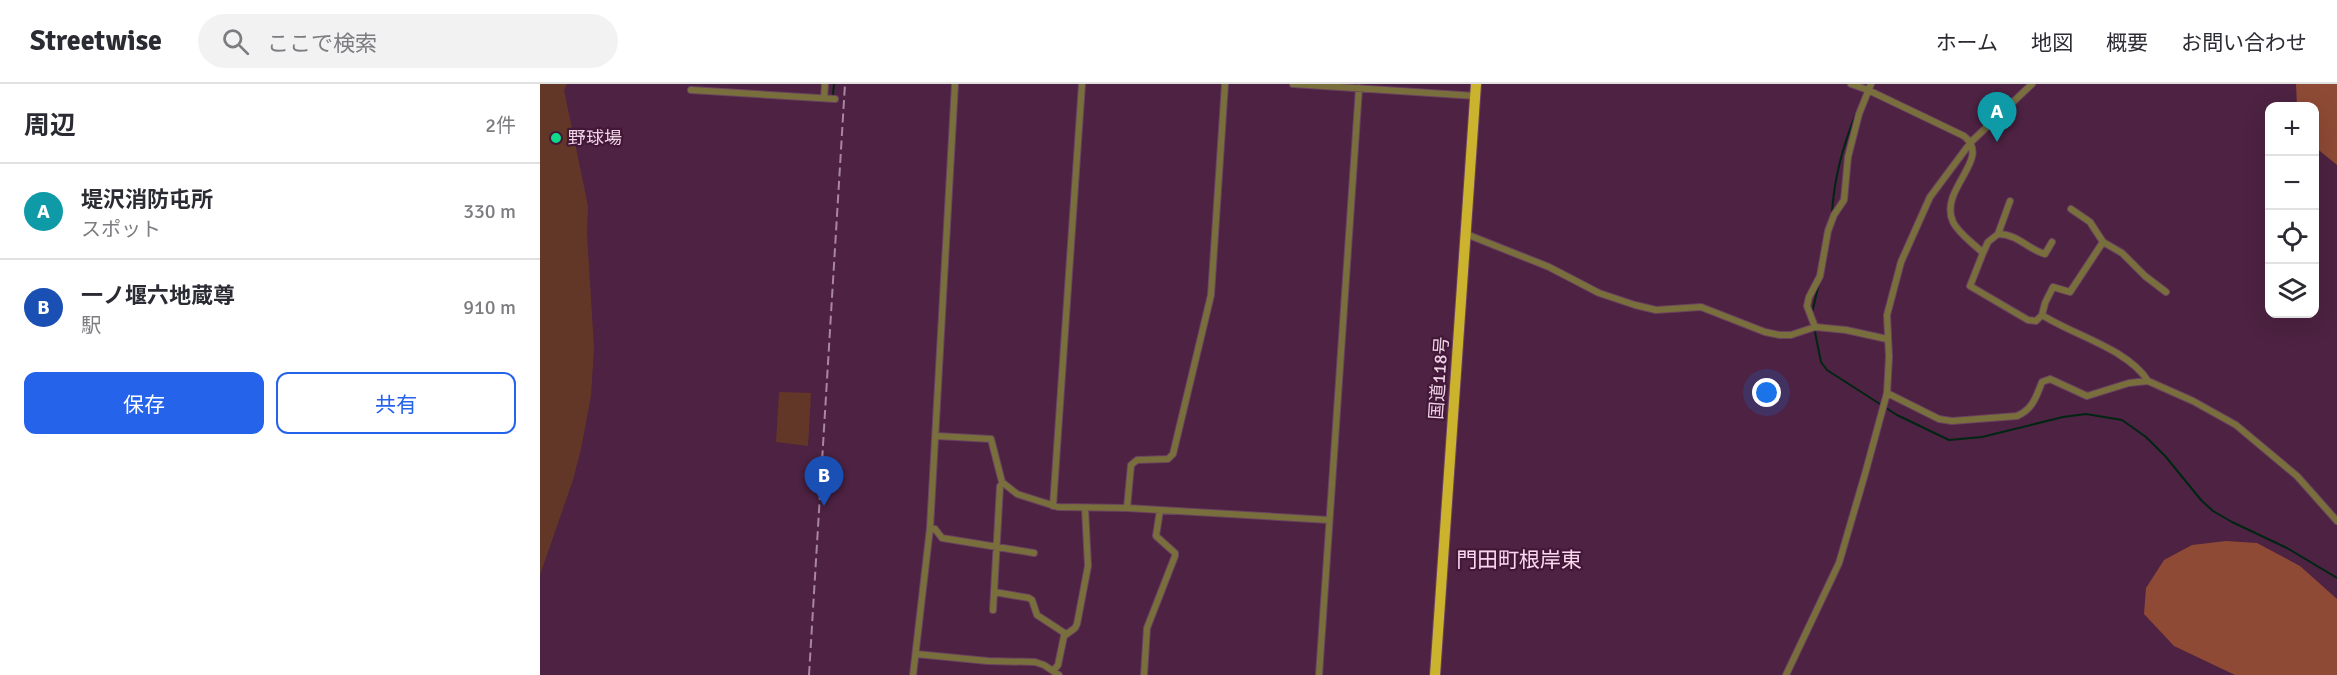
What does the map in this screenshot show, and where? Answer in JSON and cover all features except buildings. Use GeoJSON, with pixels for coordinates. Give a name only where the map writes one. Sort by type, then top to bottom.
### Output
{"type":"FeatureCollection","features":[{"type":"Feature","properties":{"kind":"highway","name":"国道118号"},"geometry":{"type":"LineString","coordinates":[[1435,675],[1476,84]]}},
{"type":"Feature","properties":{"kind":"street"},"geometry":{"type":"LineString","coordinates":[[824,98],[825,84]]}},
{"type":"Feature","properties":{"kind":"street"},"geometry":{"type":"LineString","coordinates":[[913,675],[930,528],[937,436],[956,84]]}},
{"type":"Feature","properties":{"kind":"street"},"geometry":{"type":"LineString","coordinates":[[1053,506],[1082,84]]}},
{"type":"Feature","properties":{"kind":"street"},"geometry":{"type":"LineString","coordinates":[[1126,508],[1131,465],[1137,460],[1168,459],[1173,454],[1201,344],[1211,295],[1225,84]]}},
{"type":"Feature","properties":{"kind":"street"},"geometry":{"type":"LineString","coordinates":[[1293,84],[1476,96]]}},
{"type":"Feature","properties":{"kind":"street"},"geometry":{"type":"LineString","coordinates":[[1851,84],[1869,87],[1964,136],[1971,142],[1974,149],[1973,158],[1953,194],[1952,220],[1956,227],[1983,253]]}},
{"type":"Feature","properties":{"kind":"street"},"geometry":{"type":"LineString","coordinates":[[1786,675],[1839,563],[1887,393],[1889,357],[1887,315],[1901,262],[1930,197],[1971,142],[2032,84]]}},
{"type":"Feature","properties":{"kind":"street"},"geometry":{"type":"LineString","coordinates":[[1815,327],[1808,306],[1809,297],[1820,276],[1828,231],[1834,214],[1844,200],[1848,157],[1859,114],[1869,87]]}},
{"type":"Feature","properties":{"kind":"street"},"geometry":{"type":"LineString","coordinates":[[1319,675],[1359,88]]}},
{"type":"Feature","properties":{"kind":"street"},"geometry":{"type":"LineString","coordinates":[[691,90],[835,99]]}},
{"type":"Feature","properties":{"kind":"street"},"geometry":{"type":"LineString","coordinates":[[2010,201],[1998,234],[1988,242],[1970,286],[2028,320],[2036,321],[2042,315],[2053,287],[2070,292],[2103,242]]}},
{"type":"Feature","properties":{"kind":"street"},"geometry":{"type":"LineString","coordinates":[[2071,209],[2090,222],[2103,242],[2122,253],[2145,276],[2166,292]]}},
{"type":"Feature","properties":{"kind":"street"},"geometry":{"type":"LineString","coordinates":[[1466,234],[1549,267],[1599,293],[1635,305],[1656,310],[1701,307],[1766,332],[1780,335],[1798,334],[1815,327],[1846,330],[1887,339]]}},
{"type":"Feature","properties":{"kind":"street"},"geometry":{"type":"LineString","coordinates":[[1998,234],[2015,236],[2034,251],[2045,254],[2052,242]]}},
{"type":"Feature","properties":{"kind":"street"},"geometry":{"type":"LineString","coordinates":[[2042,315],[2121,357],[2142,372],[2148,381]]}},
{"type":"Feature","properties":{"kind":"street"},"geometry":{"type":"LineString","coordinates":[[1887,393],[1940,419],[1952,421],[2017,416],[2034,404],[2042,382],[2050,379],[2086,396],[2129,383],[2148,381],[2193,401],[2236,425],[2296,476],[2337,521]]}},
{"type":"Feature","properties":{"kind":"street"},"geometry":{"type":"LineString","coordinates":[[937,436],[991,438],[1003,483],[1017,494],[1053,506],[1329,520]]}},
{"type":"Feature","properties":{"kind":"street"},"geometry":{"type":"LineString","coordinates":[[993,610],[1000,486],[1003,483]]}},
{"type":"Feature","properties":{"kind":"street"},"geometry":{"type":"LineString","coordinates":[[916,654],[988,661],[1035,662],[1056,673],[1061,643],[1066,634],[1077,624],[1086,579],[1088,552],[1085,508]]}},
{"type":"Feature","properties":{"kind":"street"},"geometry":{"type":"LineString","coordinates":[[1144,675],[1148,628],[1175,556],[1175,553],[1156,536],[1160,510]]}},
{"type":"Feature","properties":{"kind":"street"},"geometry":{"type":"LineString","coordinates":[[930,528],[935,529],[942,538],[1034,553]]}},
{"type":"Feature","properties":{"kind":"street"},"geometry":{"type":"LineString","coordinates":[[994,592],[1029,598],[1032,600],[1037,615],[1066,634]]}},
{"type":"Feature","properties":{"kind":"shaded area"},"geometry":{"type":"Polygon","coordinates":[[[540,84],[567,84],[564,90],[588,206],[587,233],[594,348],[591,396],[581,449],[573,480],[540,575],[540,84]]]}},
{"type":"Feature","properties":{"kind":"shaded area"},"geometry":{"type":"Polygon","coordinates":[[[2296,84],[2337,84],[2337,165],[2319,150],[2319,102],[2297,102],[2296,84]]]}},
{"type":"Feature","properties":{"kind":"shaded area"},"geometry":{"type":"Polygon","coordinates":[[[779,392],[811,393],[808,446],[776,442],[779,392]]]}},
{"type":"Feature","properties":{"kind":"shaded area"},"geometry":{"type":"Polygon","coordinates":[[[2226,541],[2257,543],[2300,566],[2337,599],[2337,675],[2235,675],[2174,646],[2144,614],[2146,588],[2164,560],[2192,545],[2226,541]]]}},
{"type":"Feature","properties":{"kind":"waterway"},"geometry":{"type":"LineString","coordinates":[[833,94],[834,84]]}},
{"type":"Feature","properties":{"kind":"waterway"},"geometry":{"type":"LineString","coordinates":[[1832,213],[1840,163],[1856,114]]}},
{"type":"Feature","properties":{"kind":"waterway"},"geometry":{"type":"LineString","coordinates":[[1812,313],[1819,283]]}},
{"type":"Feature","properties":{"kind":"waterway"},"geometry":{"type":"LineString","coordinates":[[1814,327],[1821,362],[1827,370],[1897,415],[1949,440],[1982,437],[2063,417],[2086,414],[2122,420],[2146,437],[2213,511],[2287,548],[2337,578]]}},
{"type":"Feature","properties":{"kind":"railway"},"geometry":{"type":"LineString","coordinates":[[809,675],[845,84]]}},
{"type":"Feature","properties":{"kind":"place","name":"野球場"},"geometry":{"type":"Point","coordinates":[556,138]}},
{"type":"Feature","properties":{"kind":"place","name":"堤沢消防屯所"},"geometry":{"type":"Point","coordinates":[1997,142]}},
{"type":"Feature","properties":{"kind":"place","name":"一ノ堰六地蔵尊"},"geometry":{"type":"Point","coordinates":[824,506]}},
{"type":"Feature","properties":{"kind":"district","name":"門田町根岸東"},"geometry":{"type":"Point","coordinates":[1519,560]}}]}
